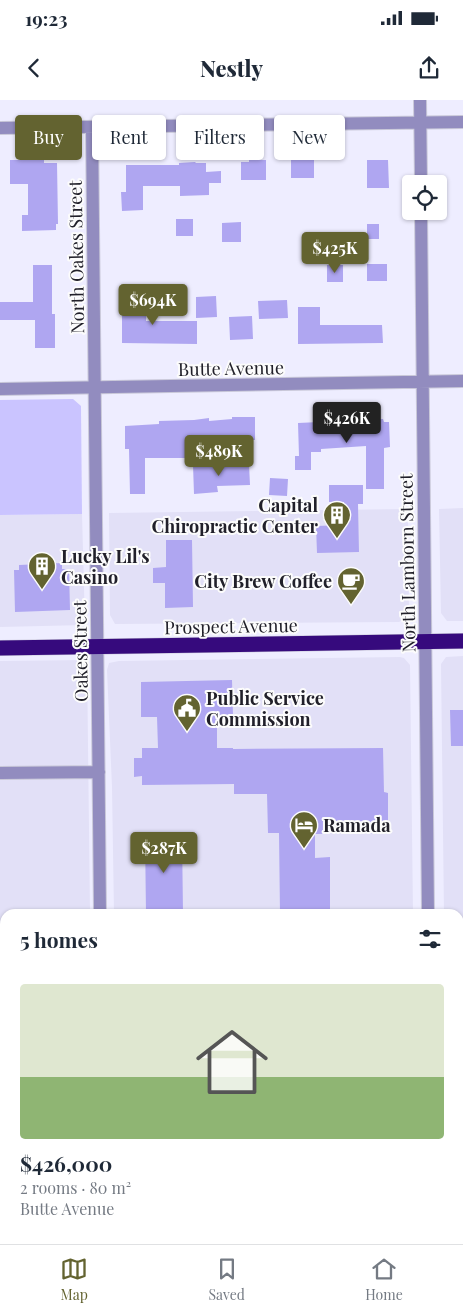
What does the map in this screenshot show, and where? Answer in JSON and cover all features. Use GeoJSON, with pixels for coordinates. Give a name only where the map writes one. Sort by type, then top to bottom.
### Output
{"type":"FeatureCollection","features":[{"type":"Feature","properties":{"kind":"highway","name":"Prospect Avenue"},"geometry":{"type":"LineString","coordinates":[[0,648],[463,642]]}},
{"type":"Feature","properties":{"kind":"street"},"geometry":{"type":"LineString","coordinates":[[420,100],[421,175]]}},
{"type":"Feature","properties":{"kind":"street"},"geometry":{"type":"LineString","coordinates":[[166,125],[463,122]]}},
{"type":"Feature","properties":{"kind":"street"},"geometry":{"type":"LineString","coordinates":[[0,128],[92,126]]}},
{"type":"Feature","properties":{"kind":"street","name":"North Oakes Street"},"geometry":{"type":"LineString","coordinates":[[92,160],[95,388]]}},
{"type":"Feature","properties":{"kind":"street","name":"North Lamborn Street"},"geometry":{"type":"LineString","coordinates":[[421,220],[428,909]]}},
{"type":"Feature","properties":{"kind":"street","name":"Butte Avenue"},"geometry":{"type":"LineString","coordinates":[[0,389],[463,381]]}},
{"type":"Feature","properties":{"kind":"street","name":"Oakes Street"},"geometry":{"type":"LineString","coordinates":[[95,388],[100,909]]}},
{"type":"Feature","properties":{"kind":"street"},"geometry":{"type":"LineString","coordinates":[[0,773],[99,772]]}},
{"type":"Feature","properties":{"kind":"shaded area"},"geometry":{"type":"Polygon","coordinates":[[[73,399],[81,406],[82,514],[0,515],[0,400],[73,399]]]}},
{"type":"Feature","properties":{"kind":"shaded area"},"geometry":{"type":"Polygon","coordinates":[[[463,508],[463,621],[447,621],[441,613],[439,509],[463,508]]]}},
{"type":"Feature","properties":{"kind":"shaded area"},"geometry":{"type":"Polygon","coordinates":[[[408,509],[409,612],[405,619],[399,622],[115,624],[110,615],[109,513],[408,509]]]}},
{"type":"Feature","properties":{"kind":"shaded area"},"geometry":{"type":"Polygon","coordinates":[[[82,514],[85,625],[0,627],[0,515],[82,514]]]}},
{"type":"Feature","properties":{"kind":"shaded area"},"geometry":{"type":"Polygon","coordinates":[[[463,656],[463,909],[444,909],[441,664],[446,657],[463,656]]]}},
{"type":"Feature","properties":{"kind":"shaded area"},"geometry":{"type":"Polygon","coordinates":[[[404,658],[410,665],[413,909],[114,909],[112,787],[107,670],[109,663],[119,661],[404,658]]]}},
{"type":"Feature","properties":{"kind":"shaded area"},"geometry":{"type":"Polygon","coordinates":[[[87,660],[90,909],[0,909],[0,661],[87,660]]]}},
{"type":"Feature","properties":{"kind":"building"},"geometry":{"type":"Polygon","coordinates":[[[10,160],[44,160],[44,163],[57,163],[58,224],[56,224],[56,230],[22,231],[22,215],[28,215],[28,184],[10,184],[10,160]]]}},
{"type":"Feature","properties":{"kind":"building"},"geometry":{"type":"Polygon","coordinates":[[[249,160],[266,160],[266,180],[241,180],[241,162],[249,162],[249,160]]]}},
{"type":"Feature","properties":{"kind":"building"},"geometry":{"type":"Polygon","coordinates":[[[291,160],[314,160],[314,178],[291,178],[291,160]]]}},
{"type":"Feature","properties":{"kind":"building"},"geometry":{"type":"Polygon","coordinates":[[[367,160],[388,160],[389,188],[367,188],[367,160]]]}},
{"type":"Feature","properties":{"kind":"building"},"geometry":{"type":"Polygon","coordinates":[[[179,163],[206,163],[206,172],[221,171],[221,183],[209,183],[209,195],[180,196],[180,186],[143,186],[143,210],[122,211],[121,192],[126,192],[126,165],[179,165],[179,163]]]}},
{"type":"Feature","properties":{"kind":"building"},"geometry":{"type":"Polygon","coordinates":[[[176,219],[193,219],[193,236],[176,236],[176,219]]]}},
{"type":"Feature","properties":{"kind":"building"},"geometry":{"type":"Polygon","coordinates":[[[241,222],[241,242],[222,242],[222,223],[241,222]]]}},
{"type":"Feature","properties":{"kind":"building"},"geometry":{"type":"Polygon","coordinates":[[[367,224],[379,224],[379,239],[367,239],[367,224]]]}},
{"type":"Feature","properties":{"kind":"building"},"geometry":{"type":"Polygon","coordinates":[[[367,264],[387,264],[387,281],[367,281],[367,264]]]}},
{"type":"Feature","properties":{"kind":"building"},"geometry":{"type":"Polygon","coordinates":[[[33,265],[52,265],[52,314],[55,314],[55,348],[35,348],[35,320],[0,320],[0,302],[33,302],[33,265]]]}},
{"type":"Feature","properties":{"kind":"building"},"geometry":{"type":"Polygon","coordinates":[[[327,265],[343,265],[343,282],[327,282],[327,265]]]}},
{"type":"Feature","properties":{"kind":"building"},"geometry":{"type":"Polygon","coordinates":[[[125,294],[146,294],[146,321],[197,321],[197,344],[122,343],[122,311],[125,311],[125,294]]]}},
{"type":"Feature","properties":{"kind":"building"},"geometry":{"type":"Polygon","coordinates":[[[216,296],[217,317],[196,318],[196,297],[216,296]]]}},
{"type":"Feature","properties":{"kind":"building"},"geometry":{"type":"Polygon","coordinates":[[[287,300],[288,318],[259,319],[258,301],[287,300]]]}},
{"type":"Feature","properties":{"kind":"building"},"geometry":{"type":"Polygon","coordinates":[[[298,307],[320,307],[320,325],[382,325],[383,343],[298,344],[298,307]]]}},
{"type":"Feature","properties":{"kind":"building"},"geometry":{"type":"Polygon","coordinates":[[[252,316],[253,339],[230,340],[229,317],[252,316]]]}},
{"type":"Feature","properties":{"kind":"building"},"geometry":{"type":"Polygon","coordinates":[[[232,417],[255,417],[255,440],[232,440],[232,438],[200,440],[201,458],[145,458],[145,494],[130,494],[129,449],[125,449],[125,426],[159,424],[159,421],[209,418],[209,421],[232,419],[232,417]]]}},
{"type":"Feature","properties":{"kind":"building"},"geometry":{"type":"Polygon","coordinates":[[[383,419],[384,422],[389,422],[390,447],[384,448],[384,489],[366,489],[366,446],[321,449],[321,452],[311,452],[311,470],[295,470],[295,456],[299,456],[298,423],[383,419]]]}},
{"type":"Feature","properties":{"kind":"building"},"geometry":{"type":"Polygon","coordinates":[[[249,464],[250,485],[217,486],[218,492],[194,494],[193,465],[249,464]]]}},
{"type":"Feature","properties":{"kind":"building"},"geometry":{"type":"Polygon","coordinates":[[[270,478],[288,479],[287,496],[269,495],[270,478]]]}},
{"type":"Feature","properties":{"kind":"building"},"geometry":{"type":"Polygon","coordinates":[[[329,485],[363,485],[363,504],[358,504],[359,552],[317,553],[316,526],[344,525],[344,502],[329,502],[329,485]]]}},
{"type":"Feature","properties":{"kind":"building"},"geometry":{"type":"Polygon","coordinates":[[[166,540],[192,540],[193,607],[165,608],[165,583],[153,583],[153,568],[166,567],[166,540]]]}},
{"type":"Feature","properties":{"kind":"building","name":"Lucky Lil's Casino"},"geometry":{"type":"Polygon","coordinates":[[[62,563],[62,569],[69,569],[70,610],[15,612],[14,570],[19,570],[19,565],[62,563]]]}},
{"type":"Feature","properties":{"kind":"building"},"geometry":{"type":"Polygon","coordinates":[[[232,680],[233,716],[217,716],[217,748],[383,748],[384,792],[388,793],[388,833],[315,834],[315,858],[330,857],[330,909],[280,909],[279,833],[268,833],[267,794],[234,794],[234,784],[142,785],[142,776],[134,777],[134,758],[142,758],[142,748],[158,748],[157,717],[141,717],[141,682],[232,680]]]}},
{"type":"Feature","properties":{"kind":"building"},"geometry":{"type":"Polygon","coordinates":[[[450,710],[463,710],[463,746],[451,746],[450,710]]]}},
{"type":"Feature","properties":{"kind":"building"},"geometry":{"type":"Polygon","coordinates":[[[145,835],[182,835],[183,909],[146,909],[145,835]]]}},
{"type":"Feature","properties":{"kind":"place","name":"Capital Chiropractic Center"},"geometry":{"type":"Point","coordinates":[337,539]}},
{"type":"Feature","properties":{"kind":"place","name":"Lucky Lil's Casino"},"geometry":{"type":"Point","coordinates":[42,590]}},
{"type":"Feature","properties":{"kind":"place","name":"City Brew Coffee"},"geometry":{"type":"Point","coordinates":[351,605]}},
{"type":"Feature","properties":{"kind":"place","name":"Public Service Commission"},"geometry":{"type":"Point","coordinates":[187,732]}},
{"type":"Feature","properties":{"kind":"place","name":"Ramada"},"geometry":{"type":"Point","coordinates":[304,849]}}]}
